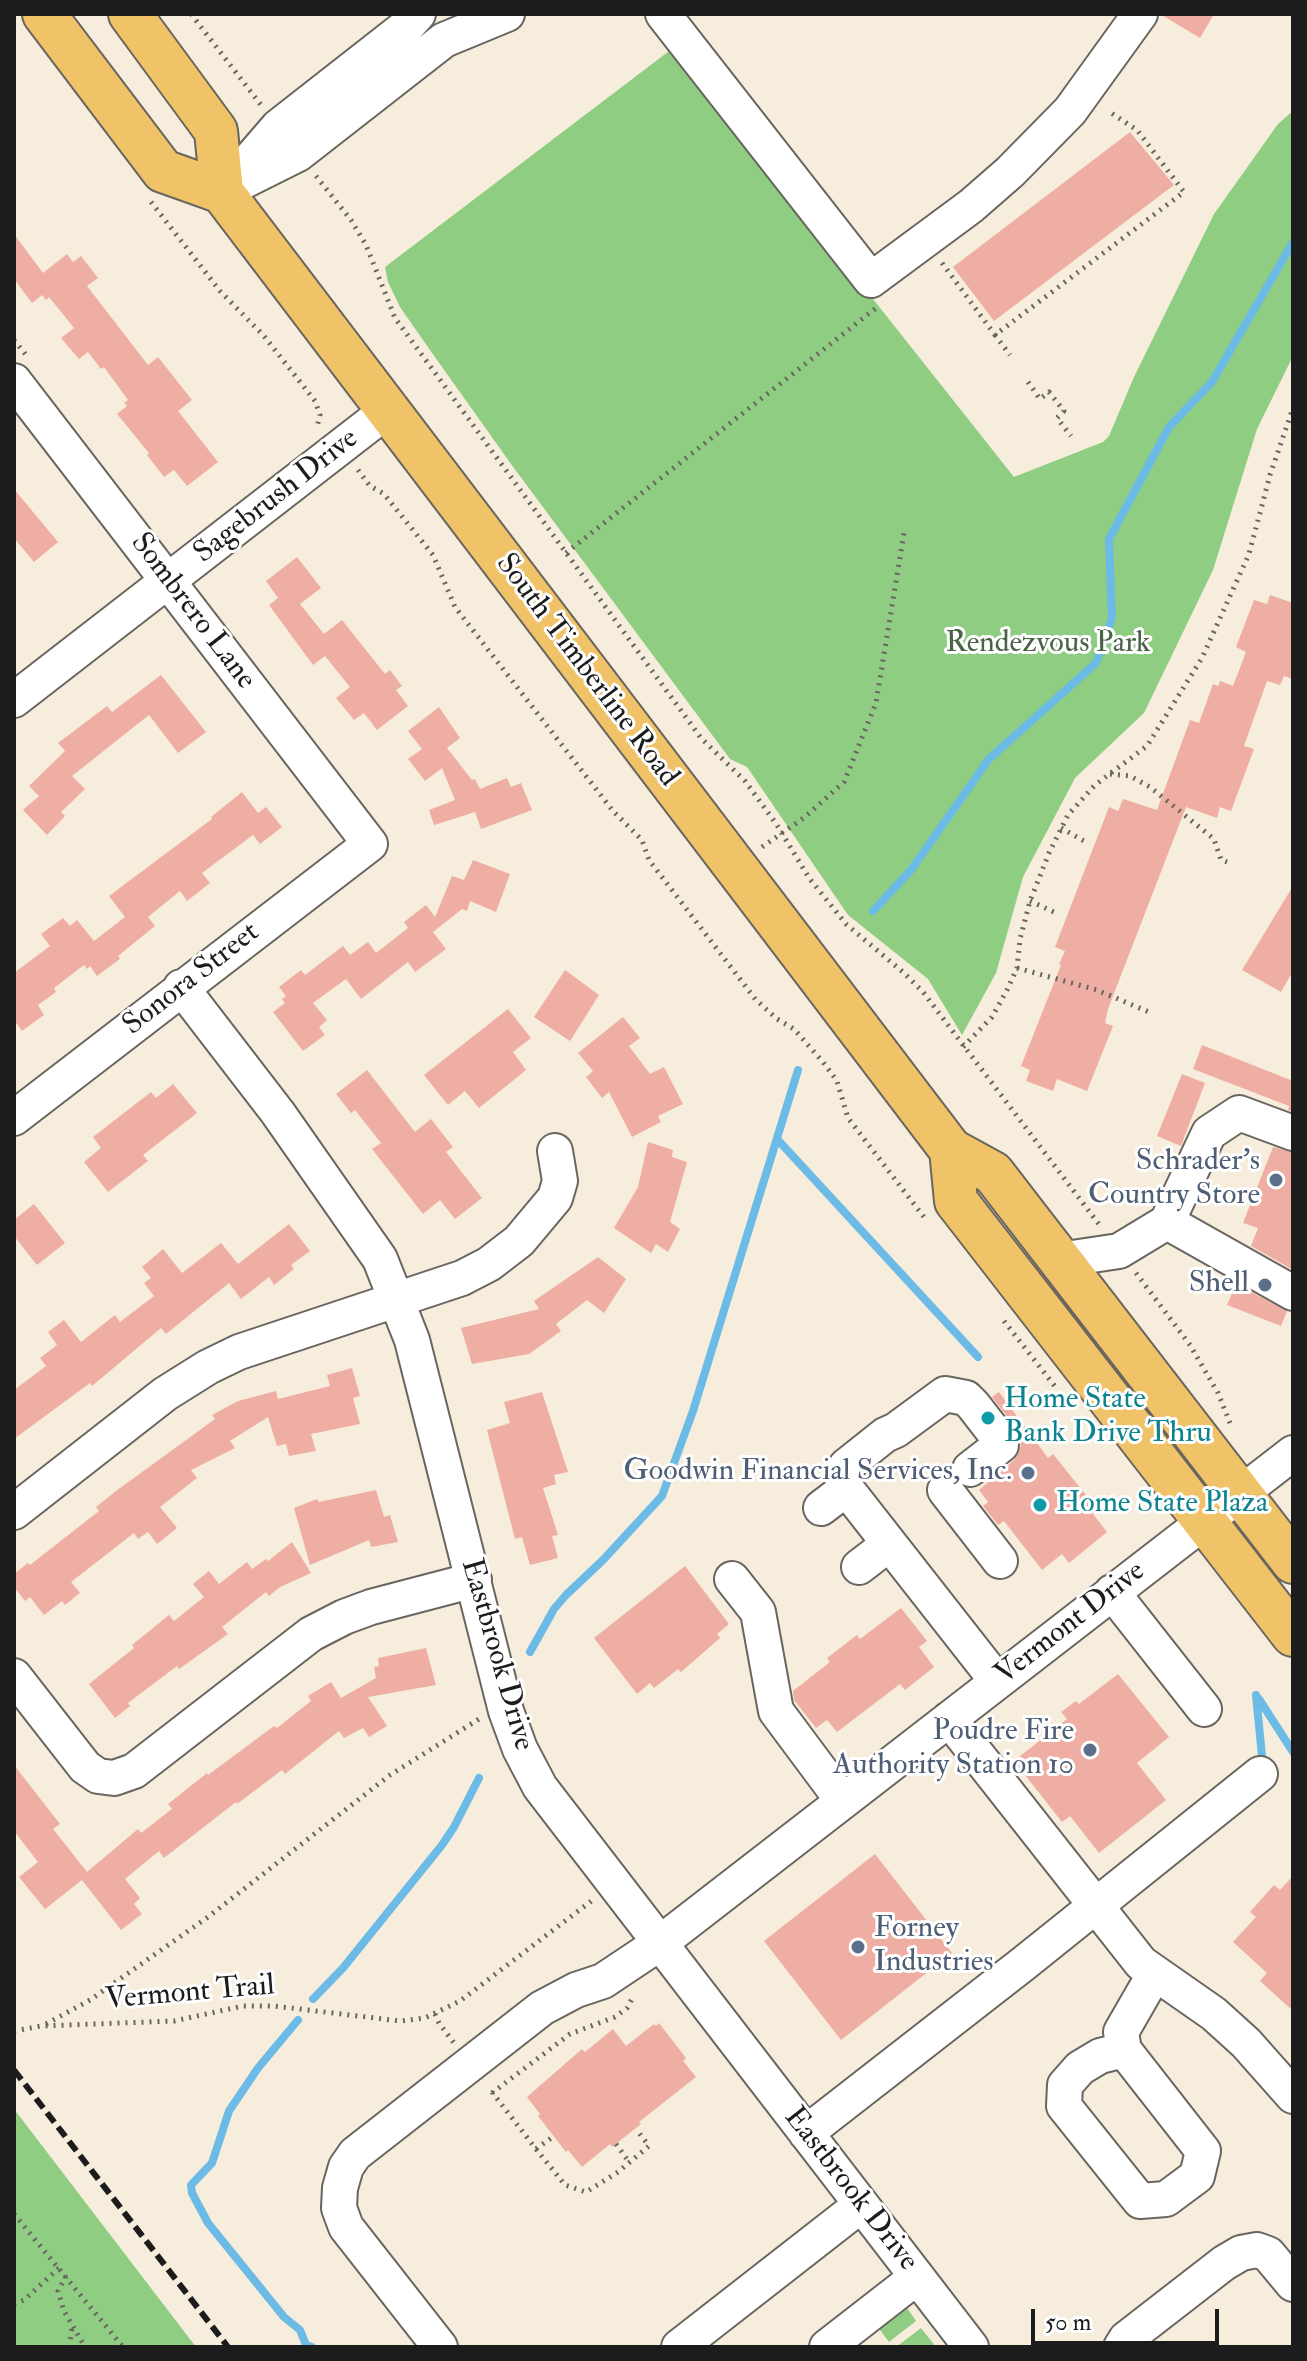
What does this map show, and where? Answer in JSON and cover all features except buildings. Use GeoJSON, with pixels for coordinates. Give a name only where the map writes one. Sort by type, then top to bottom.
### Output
{"type":"FeatureCollection","features":[{"type":"Feature","properties":{"kind":"main road"},"geometry":{"type":"LineString","coordinates":[[44,14],[163,171],[222,192],[216,131],[130,14]]}},
{"type":"Feature","properties":{"kind":"main road","name":"South Timberline Road"},"geometry":{"type":"LineString","coordinates":[[222,192],[951,1150],[993,1173],[1293,1562]]}},
{"type":"Feature","properties":{"kind":"main road"},"geometry":{"type":"LineString","coordinates":[[951,1150],[956,1201],[1293,1635]]}},
{"type":"Feature","properties":{"kind":"street"},"geometry":{"type":"LineString","coordinates":[[288,141],[418,14]]}},
{"type":"Feature","properties":{"kind":"street"},"geometry":{"type":"LineString","coordinates":[[222,192],[288,141],[444,40],[507,14]]}},
{"type":"Feature","properties":{"kind":"street"},"geometry":{"type":"LineString","coordinates":[[663,14],[871,280],[971,206],[1010,172],[1070,111],[1140,14]]}},
{"type":"Feature","properties":{"kind":"street","name":"Sombrero Lane"},"geometry":{"type":"LineString","coordinates":[[24,372],[169,581],[370,844]]}},
{"type":"Feature","properties":{"kind":"street","name":"Sagebrush Drive"},"geometry":{"type":"LineString","coordinates":[[14,700],[388,410]]}},
{"type":"Feature","properties":{"kind":"street","name":"Sonora Street"},"geometry":{"type":"LineString","coordinates":[[14,1118],[370,844]]}},
{"type":"Feature","properties":{"kind":"street","name":"Eastbrook Drive"},"geometry":{"type":"LineString","coordinates":[[181,987],[359,1225],[380,1259],[399,1300],[412,1340],[506,1711],[520,1749],[540,1787],[971,2347]]}},
{"type":"Feature","properties":{"kind":"street"},"geometry":{"type":"LineString","coordinates":[[1059,1260],[1119,1251],[1167,1222],[1209,1133],[1239,1113],[1293,1133]]}},
{"type":"Feature","properties":{"kind":"street"},"geometry":{"type":"LineString","coordinates":[[14,1512],[165,1394],[208,1367],[239,1352],[462,1278],[489,1264],[519,1241],[555,1198],[560,1181],[555,1151]]}},
{"type":"Feature","properties":{"kind":"street"},"geometry":{"type":"LineString","coordinates":[[1167,1222],[1293,1293]]}},
{"type":"Feature","properties":{"kind":"street"},"geometry":{"type":"LineString","coordinates":[[997,1681],[889,1544],[834,1498],[846,1466],[940,1395],[966,1398],[1001,1441],[1001,1445],[957,1479],[1000,1561]]}},
{"type":"Feature","properties":{"kind":"street","name":"Vermont Drive"},"geometry":{"type":"LineString","coordinates":[[440,2347],[346,2227],[339,2208],[346,2167],[367,2142],[556,1999],[603,1981],[660,1943],[1293,1453]]}},
{"type":"Feature","properties":{"kind":"street"},"geometry":{"type":"LineString","coordinates":[[859,1567],[889,1544]]}},
{"type":"Feature","properties":{"kind":"street"},"geometry":{"type":"LineString","coordinates":[[732,1579],[758,1612],[783,1744],[843,1801]]}},
{"type":"Feature","properties":{"kind":"street"},"geometry":{"type":"LineString","coordinates":[[14,1676],[85,1767],[98,1776],[114,1778],[134,1771],[311,1634],[371,1607],[474,1580]]}},
{"type":"Feature","properties":{"kind":"street"},"geometry":{"type":"LineString","coordinates":[[1112,1592],[1204,1709]]}},
{"type":"Feature","properties":{"kind":"street"},"geometry":{"type":"LineString","coordinates":[[949,1719],[1141,1963],[1214,2014],[1246,2043],[1293,2096]]}},
{"type":"Feature","properties":{"kind":"street"},"geometry":{"type":"LineString","coordinates":[[806,2133],[1260,1774]]}},
{"type":"Feature","properties":{"kind":"street"},"geometry":{"type":"LineString","coordinates":[[1124,2050],[1100,2056],[1080,2068],[1065,2085],[1064,2106],[1140,2201],[1166,2199],[1197,2176],[1203,2151],[1124,2050],[1121,2032],[1155,1973]]}},
{"type":"Feature","properties":{"kind":"street"},"geometry":{"type":"LineString","coordinates":[[679,2347],[861,2205]]}},
{"type":"Feature","properties":{"kind":"street"},"geometry":{"type":"LineString","coordinates":[[1121,2347],[1126,2339],[1241,2253],[1257,2250],[1268,2254],[1293,2284]]}},
{"type":"Feature","properties":{"kind":"street"},"geometry":{"type":"LineString","coordinates":[[827,2347],[917,2277]]}},
{"type":"Feature","properties":{"kind":"path"},"geometry":{"type":"LineString","coordinates":[[191,14],[360,235],[395,318],[701,738],[745,781],[809,878],[846,924],[923,992],[1190,1345],[1218,1393],[1232,1428]]}},
{"type":"Feature","properties":{"kind":"path"},"geometry":{"type":"LineString","coordinates":[[995,335],[1184,192],[1137,130],[1108,111]]}},
{"type":"Feature","properties":{"kind":"path"},"geometry":{"type":"LineString","coordinates":[[145,194],[220,291],[264,336],[315,401],[320,415],[316,429],[308,435]]}},
{"type":"Feature","properties":{"kind":"path"},"geometry":{"type":"LineString","coordinates":[[940,260],[1010,355]]}},
{"type":"Feature","properties":{"kind":"path"},"geometry":{"type":"LineString","coordinates":[[566,553],[879,305]]}},
{"type":"Feature","properties":{"kind":"path"},"geometry":{"type":"LineString","coordinates":[[14,340],[24,372]]}},
{"type":"Feature","properties":{"kind":"path"},"geometry":{"type":"LineString","coordinates":[[1028,382],[1040,399],[1049,392],[1064,411],[1057,418],[1071,436]]}},
{"type":"Feature","properties":{"kind":"path"},"geometry":{"type":"LineString","coordinates":[[963,1047],[992,1017],[1017,968],[1020,939],[1030,901],[1061,828],[1080,801],[1109,774],[1147,746],[1202,658],[1249,554],[1270,475],[1293,408]]}},
{"type":"Feature","properties":{"kind":"path"},"geometry":{"type":"LineString","coordinates":[[343,446],[359,465],[358,473],[370,486],[384,494],[433,555],[455,607],[623,824],[642,840],[649,860],[756,1000],[794,1029],[823,1062],[837,1081],[848,1118],[936,1232]]}},
{"type":"Feature","properties":{"kind":"path"},"geometry":{"type":"LineString","coordinates":[[735,867],[805,817],[844,782],[876,703],[904,533]]}},
{"type":"Feature","properties":{"kind":"path"},"geometry":{"type":"LineString","coordinates":[[1109,774],[1130,776],[1150,787],[1214,839],[1221,860],[1227,862]]}},
{"type":"Feature","properties":{"kind":"path"},"geometry":{"type":"LineString","coordinates":[[1061,828],[1084,841]]}},
{"type":"Feature","properties":{"kind":"path"},"geometry":{"type":"LineString","coordinates":[[1030,901],[1056,913]]}},
{"type":"Feature","properties":{"kind":"path"},"geometry":{"type":"LineString","coordinates":[[1017,968],[1097,990],[1149,1012]]}},
{"type":"Feature","properties":{"kind":"path"},"geometry":{"type":"LineString","coordinates":[[1001,1318],[1063,1395]]}},
{"type":"Feature","properties":{"kind":"path"},"geometry":{"type":"LineString","coordinates":[[41,2026],[90,2000],[208,1917],[390,1775],[482,1717]]}},
{"type":"Feature","properties":{"kind":"path","name":"Vermont Trail"},"geometry":{"type":"LineString","coordinates":[[14,2031],[41,2026],[174,2021],[243,2006],[274,2006],[414,2021],[460,2001],[614,1885]]}},
{"type":"Feature","properties":{"kind":"path"},"geometry":{"type":"LineString","coordinates":[[492,2093],[570,2034],[615,2017],[627,2008],[636,1990]]}},
{"type":"Feature","properties":{"kind":"path"},"geometry":{"type":"LineString","coordinates":[[435,2014],[492,2093],[565,2185],[586,2192],[629,2162],[649,2146],[636,2129]]}},
{"type":"Feature","properties":{"kind":"path"},"geometry":{"type":"LineString","coordinates":[[536,2149],[554,2136]]}},
{"type":"Feature","properties":{"kind":"path"},"geometry":{"type":"LineString","coordinates":[[616,2144],[629,2162]]}},
{"type":"Feature","properties":{"kind":"path"},"geometry":{"type":"LineString","coordinates":[[14,2214],[123,2347]]}},
{"type":"Feature","properties":{"kind":"path"},"geometry":{"type":"LineString","coordinates":[[14,2304],[24,2300],[59,2268]]}},
{"type":"Feature","properties":{"kind":"path"},"geometry":{"type":"LineString","coordinates":[[66,2276],[58,2291],[64,2311],[85,2347]]}},
{"type":"Feature","properties":{"kind":"path"},"geometry":{"type":"LineString","coordinates":[[69,2347],[72,2327]]}},
{"type":"Feature","properties":{"kind":"green space","name":"Rendezvous Park"},"geometry":{"type":"Polygon","coordinates":[[[677,45],[1014,477],[1103,442],[1109,436],[1134,377],[1214,214],[1278,124],[1293,111],[1293,356],[1257,429],[1213,570],[1144,713],[1075,778],[1023,877],[996,973],[962,1035],[928,979],[848,915],[747,767],[730,759],[511,464],[400,307],[388,282],[385,267],[677,45]]]}},
{"type":"Feature","properties":{"kind":"green space"},"geometry":{"type":"Polygon","coordinates":[[[14,2109],[196,2347],[14,2347],[14,2109]]]}},
{"type":"Feature","properties":{"kind":"green space"},"geometry":{"type":"Polygon","coordinates":[[[905,2305],[916,2321],[889,2342],[877,2326],[905,2305]]]}},
{"type":"Feature","properties":{"kind":"green space"},"geometry":{"type":"Polygon","coordinates":[[[921,2328],[936,2347],[896,2347],[921,2328]]]}},
{"type":"Feature","properties":{"kind":"waterway"},"geometry":{"type":"LineString","coordinates":[[873,911],[911,870],[989,759],[1096,663],[1112,618],[1109,539],[1169,427],[1212,382],[1293,242]]}},
{"type":"Feature","properties":{"kind":"waterway"},"geometry":{"type":"LineString","coordinates":[[530,1652],[554,1609],[662,1496],[693,1411],[798,1070]]}},
{"type":"Feature","properties":{"kind":"waterway"},"geometry":{"type":"LineString","coordinates":[[777,1139],[978,1357]]}},
{"type":"Feature","properties":{"kind":"waterway"},"geometry":{"type":"LineString","coordinates":[[1256,1695],[1263,1766]]}},
{"type":"Feature","properties":{"kind":"waterway"},"geometry":{"type":"LineString","coordinates":[[1259,1699],[1293,1752]]}},
{"type":"Feature","properties":{"kind":"waterway"},"geometry":{"type":"LineString","coordinates":[[313,1999],[343,1968],[442,1845],[479,1778]]}},
{"type":"Feature","properties":{"kind":"waterway"},"geometry":{"type":"LineString","coordinates":[[298,2020],[258,2068],[229,2111],[212,2163],[191,2185],[208,2223],[284,2317],[300,2330],[306,2345],[312,2347]]}},
{"type":"Feature","properties":{"kind":"railway"},"geometry":{"type":"LineString","coordinates":[[14,2070],[228,2347]]}},
{"type":"Feature","properties":{"kind":"place","name":"Schrader's Country Store"},"geometry":{"type":"Point","coordinates":[1276,1180]}},
{"type":"Feature","properties":{"kind":"place","name":"Shell"},"geometry":{"type":"Point","coordinates":[1265,1285]}},
{"type":"Feature","properties":{"kind":"place","name":"Home State Bank Drive Thru"},"geometry":{"type":"Point","coordinates":[988,1418]}},
{"type":"Feature","properties":{"kind":"place","name":"Goodwin Financial Services, Inc."},"geometry":{"type":"Point","coordinates":[1028,1473]}},
{"type":"Feature","properties":{"kind":"place","name":"Home State Plaza"},"geometry":{"type":"Point","coordinates":[1040,1505]}},
{"type":"Feature","properties":{"kind":"place","name":"Poudre Fire Authority Station 10"},"geometry":{"type":"Point","coordinates":[1090,1750]}},
{"type":"Feature","properties":{"kind":"place","name":"Forney Industries"},"geometry":{"type":"Point","coordinates":[858,1947]}}]}
